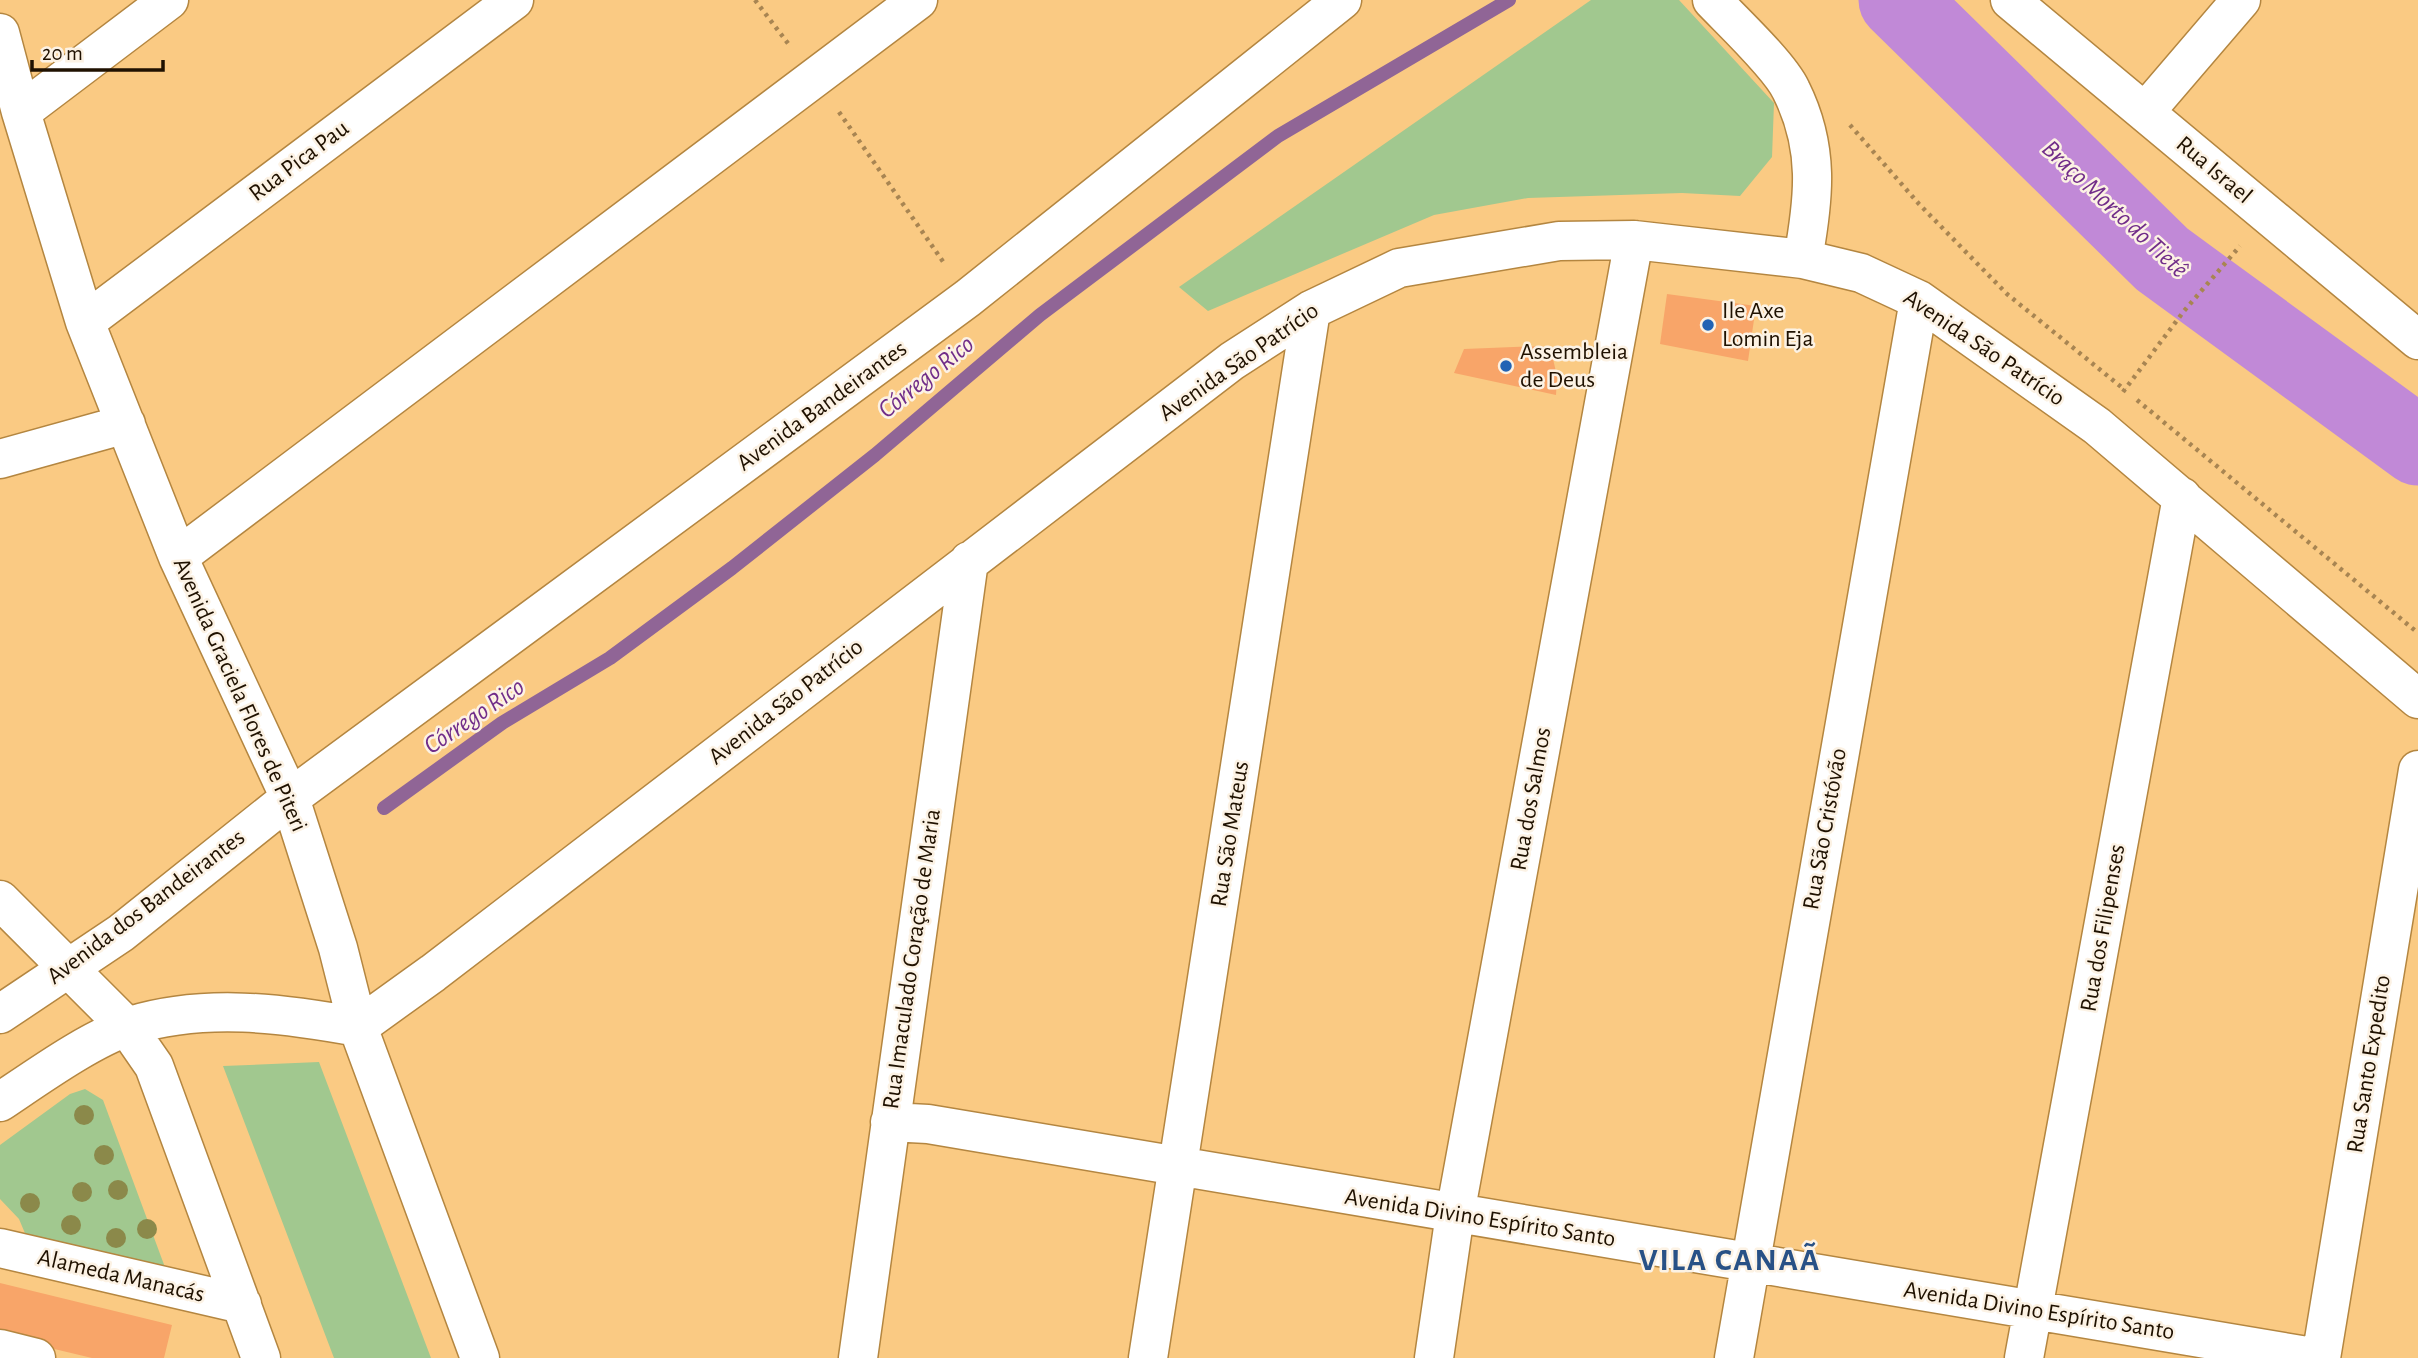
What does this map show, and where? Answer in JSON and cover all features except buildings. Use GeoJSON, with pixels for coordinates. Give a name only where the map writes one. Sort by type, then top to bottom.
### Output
{"type":"FeatureCollection","features":[{"type":"Feature","properties":{"kind":"street"},"geometry":{"type":"LineString","coordinates":[[20,112],[169,0]]}},
{"type":"Feature","properties":{"kind":"street","name":"Rua Pica Pau"},"geometry":{"type":"LineString","coordinates":[[85,322],[514,0]]}},
{"type":"Feature","properties":{"kind":"street"},"geometry":{"type":"LineString","coordinates":[[178,557],[918,0]]}},
{"type":"Feature","properties":{"kind":"street","name":"Avenida Bandeirantes"},"geometry":{"type":"LineString","coordinates":[[290,798],[968,298],[1342,0]]}},
{"type":"Feature","properties":{"kind":"street"},"geometry":{"type":"LineString","coordinates":[[1712,0],[1791,88],[1812,147],[1813,200],[1803,259]]}},
{"type":"Feature","properties":{"kind":"street","name":"Rua Israel"},"geometry":{"type":"LineString","coordinates":[[2010,0],[2418,340]]}},
{"type":"Feature","properties":{"kind":"street"},"geometry":{"type":"LineString","coordinates":[[2145,112],[2241,0]]}},
{"type":"Feature","properties":{"kind":"street","name":"Avenida Graciela Flores de Piteri"},"geometry":{"type":"LineString","coordinates":[[0,33],[20,112],[85,322],[178,557],[290,798],[338,948],[358,1027],[480,1358]]}},
{"type":"Feature","properties":{"kind":"street","name":"Avenida São Patrício"},"geometry":{"type":"LineString","coordinates":[[358,1027],[433,973],[1232,361],[1311,310],[1399,268],[1559,241],[1634,240],[1803,259],[1861,273],[1919,300],[2097,426],[2418,699]]}},
{"type":"Feature","properties":{"kind":"street","name":"Rua dos Salmos"},"geometry":{"type":"LineString","coordinates":[[1434,1358],[1455,1214],[1634,240]]}},
{"type":"Feature","properties":{"kind":"street","name":"Rua São Cristóvão"},"geometry":{"type":"LineString","coordinates":[[1734,1358],[1919,300]]}},
{"type":"Feature","properties":{"kind":"street","name":"Rua São Mateus"},"geometry":{"type":"LineString","coordinates":[[1148,1358],[1311,310]]}},
{"type":"Feature","properties":{"kind":"street"},"geometry":{"type":"LineString","coordinates":[[0,459],[126,424]]}},
{"type":"Feature","properties":{"kind":"street","name":"Rua dos Filipenses"},"geometry":{"type":"LineString","coordinates":[[2024,1358],[2182,497]]}},
{"type":"Feature","properties":{"kind":"street","name":"Rua Imaculado Coração de Maria"},"geometry":{"type":"LineString","coordinates":[[858,1358],[969,561]]}},
{"type":"Feature","properties":{"kind":"street","name":"Rua Santo Expedito"},"geometry":{"type":"LineString","coordinates":[[2320,1358],[2418,770]]}},
{"type":"Feature","properties":{"kind":"street","name":"Avenida dos Bandeirantes"},"geometry":{"type":"LineString","coordinates":[[0,1014],[121,933],[290,798]]}},
{"type":"Feature","properties":{"kind":"street"},"geometry":{"type":"LineString","coordinates":[[0,900],[71,967],[127,1027],[154,1066],[261,1358]]}},
{"type":"Feature","properties":{"kind":"street"},"geometry":{"type":"LineString","coordinates":[[0,1102],[53,1066],[127,1027],[189,1012],[236,1012],[358,1027]]}},
{"type":"Feature","properties":{"kind":"street","name":"Avenida Divino Espírito Santo"},"geometry":{"type":"LineString","coordinates":[[890,1122],[928,1125],[2320,1358]]}},
{"type":"Feature","properties":{"kind":"street","name":"Alameda Manacás"},"geometry":{"type":"LineString","coordinates":[[0,1248],[242,1304]]}},
{"type":"Feature","properties":{"kind":"street"},"geometry":{"type":"LineString","coordinates":[[0,1349],[36,1358]]}},
{"type":"Feature","properties":{"kind":"path"},"geometry":{"type":"LineString","coordinates":[[755,0],[814,76],[968,298]]}},
{"type":"Feature","properties":{"kind":"path"},"geometry":{"type":"LineString","coordinates":[[1848,123],[1919,204],[2007,294],[2418,633]]}},
{"type":"Feature","properties":{"kind":"path"},"geometry":{"type":"LineString","coordinates":[[2097,426],[2184,311],[2242,244]]}},
{"type":"Feature","properties":{"kind":"green space"},"geometry":{"type":"Polygon","coordinates":[[[1591,0],[1679,0],[1774,103],[1772,157],[1740,196],[1682,193],[1528,198],[1434,215],[1208,311],[1179,287],[1591,0]]]}},
{"type":"Feature","properties":{"kind":"green space"},"geometry":{"type":"Polygon","coordinates":[[[319,1062],[431,1358],[334,1358],[223,1066],[319,1062]]]}},
{"type":"Feature","properties":{"kind":"green space"},"geometry":{"type":"Polygon","coordinates":[[[85,1089],[103,1100],[166,1270],[27,1238],[19,1219],[0,1199],[0,1145],[70,1094],[85,1089]]]}},
{"type":"Feature","properties":{"kind":"waterway","name":"Córrego Rico"},"geometry":{"type":"LineString","coordinates":[[384,808],[502,723],[610,658],[732,568],[875,455],[1040,315],[1278,136],[1509,0]]}},
{"type":"Feature","properties":{"kind":"waterway","name":"Braço Morto do Tietê"},"geometry":{"type":"LineString","coordinates":[[1898,0],[2162,259],[2418,446]]}},
{"type":"Feature","properties":{"kind":"place","name":"Ile Axe Lomin Eja"},"geometry":{"type":"Point","coordinates":[1708,325]}},
{"type":"Feature","properties":{"kind":"place","name":"Assembleia de Deus"},"geometry":{"type":"Point","coordinates":[1506,366]}},
{"type":"Feature","properties":{"kind":"district","name":"VILA CANAÃ"},"geometry":{"type":"Point","coordinates":[1730,1260]}}]}
